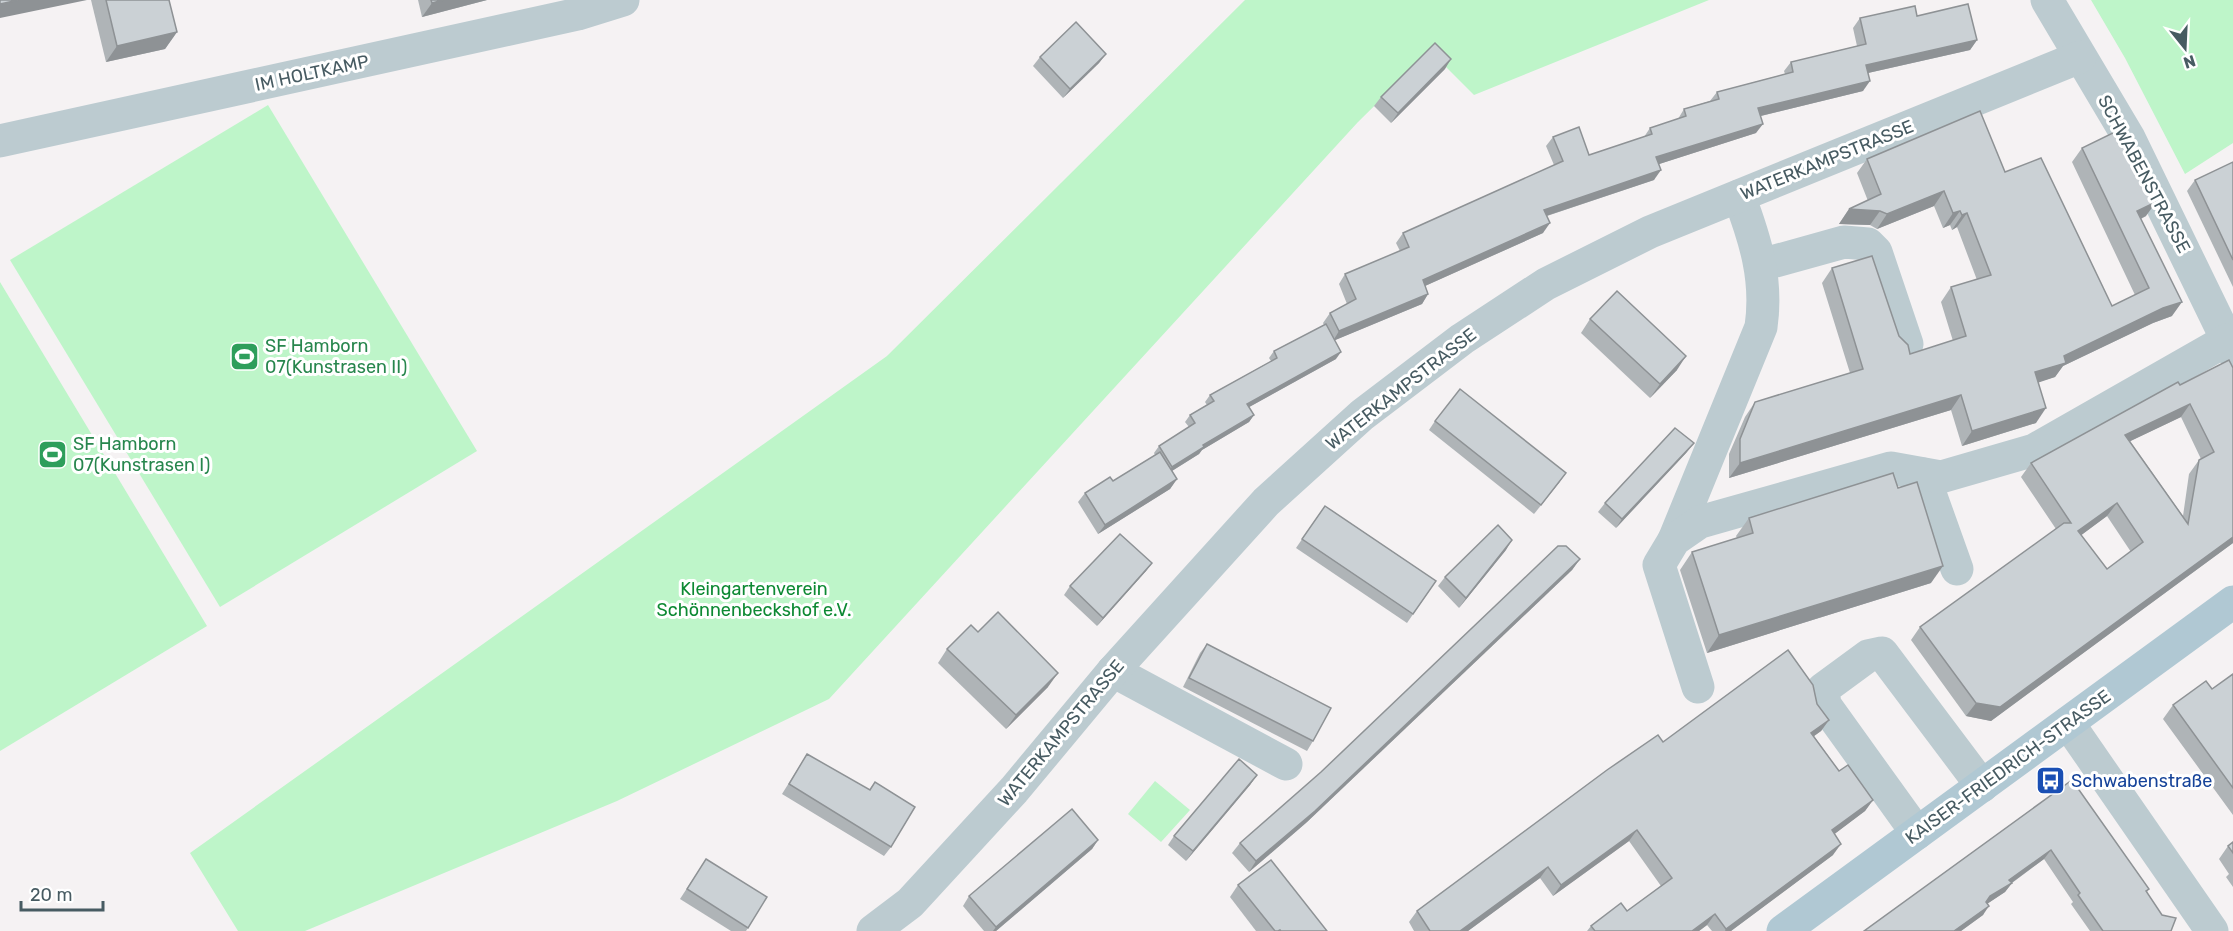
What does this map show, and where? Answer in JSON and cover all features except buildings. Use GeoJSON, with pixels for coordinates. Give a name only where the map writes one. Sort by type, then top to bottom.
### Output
{"type":"FeatureCollection","features":[{"type":"Feature","properties":{"kind":"main road","name":"KAISER-FRIEDRICH-STRASSE"},"geometry":{"type":"LineString","coordinates":[[1783,931],[2233,602]]}},
{"type":"Feature","properties":{"kind":"street","name":"IM HOLTKAMP"},"geometry":{"type":"LineString","coordinates":[[0,141],[578,14],[622,0]]}},
{"type":"Feature","properties":{"kind":"street","name":"SCHWABENSTRASSE"},"geometry":{"type":"LineString","coordinates":[[2047,0],[2129,138],[2230,346]]}},
{"type":"Feature","properties":{"kind":"street","name":"WATERKAMPSTRASSE"},"geometry":{"type":"LineString","coordinates":[[873,931],[910,903],[998,808],[1113,671],[1266,502],[1362,415],[1462,339],[1546,284],[1650,232],[2080,57]]}},
{"type":"Feature","properties":{"kind":"street"},"geometry":{"type":"LineString","coordinates":[[1698,687],[1659,565],[1674,540],[1761,327],[1764,306],[1758,247],[1739,196]]}},
{"type":"Feature","properties":{"kind":"street"},"geometry":{"type":"LineString","coordinates":[[1761,265],[1844,243],[1868,243],[1876,252],[1907,344]]}},
{"type":"Feature","properties":{"kind":"street"},"geometry":{"type":"LineString","coordinates":[[1674,540],[1700,522],[1891,468],[1941,477],[2034,450],[2230,346]]}},
{"type":"Feature","properties":{"kind":"street"},"geometry":{"type":"LineString","coordinates":[[1923,474],[1957,569]]}},
{"type":"Feature","properties":{"kind":"street"},"geometry":{"type":"LineString","coordinates":[[1917,833],[1825,705],[1823,689],[1868,656],[1882,653],[1982,786]]}},
{"type":"Feature","properties":{"kind":"street"},"geometry":{"type":"LineString","coordinates":[[1113,671],[1286,764]]}},
{"type":"Feature","properties":{"kind":"street"},"geometry":{"type":"LineString","coordinates":[[2068,723],[2212,931]]}},
{"type":"Feature","properties":{"kind":"green space","name":"Kleingartenverein Schönnenbeckshof e.V."},"geometry":{"type":"Polygon","coordinates":[[[1245,0],[1709,0],[1474,95],[1430,51],[1358,122],[829,699],[617,801],[305,931],[238,931],[190,853],[887,356],[1245,0]]]}},
{"type":"Feature","properties":{"kind":"green space"},"geometry":{"type":"Polygon","coordinates":[[[2091,0],[2233,0],[2233,143],[2185,174],[2125,58],[2091,0]]]}},
{"type":"Feature","properties":{"kind":"green space","name":"SF Hamborn 07(Kunstrasen II)"},"geometry":{"type":"Polygon","coordinates":[[[268,105],[477,451],[220,607],[10,260],[268,105]]]}},
{"type":"Feature","properties":{"kind":"green space","name":"SF Hamborn 07(Kunstrasen I)"},"geometry":{"type":"Polygon","coordinates":[[[0,282],[207,626],[0,751],[0,282]]]}},
{"type":"Feature","properties":{"kind":"green space"},"geometry":{"type":"Polygon","coordinates":[[[1155,781],[1190,810],[1161,842],[1128,814],[1155,781]]]}},
{"type":"Feature","properties":{"kind":"place","name":"SF Hamborn 07(Kunstrasen II)"},"geometry":{"type":"Point","coordinates":[244,356]}},
{"type":"Feature","properties":{"kind":"place","name":"SF Hamborn 07(Kunstrasen I)"},"geometry":{"type":"Point","coordinates":[52,454]}},
{"type":"Feature","properties":{"kind":"place","name":"Schwabenstraße"},"geometry":{"type":"Point","coordinates":[2050,781]}}]}
